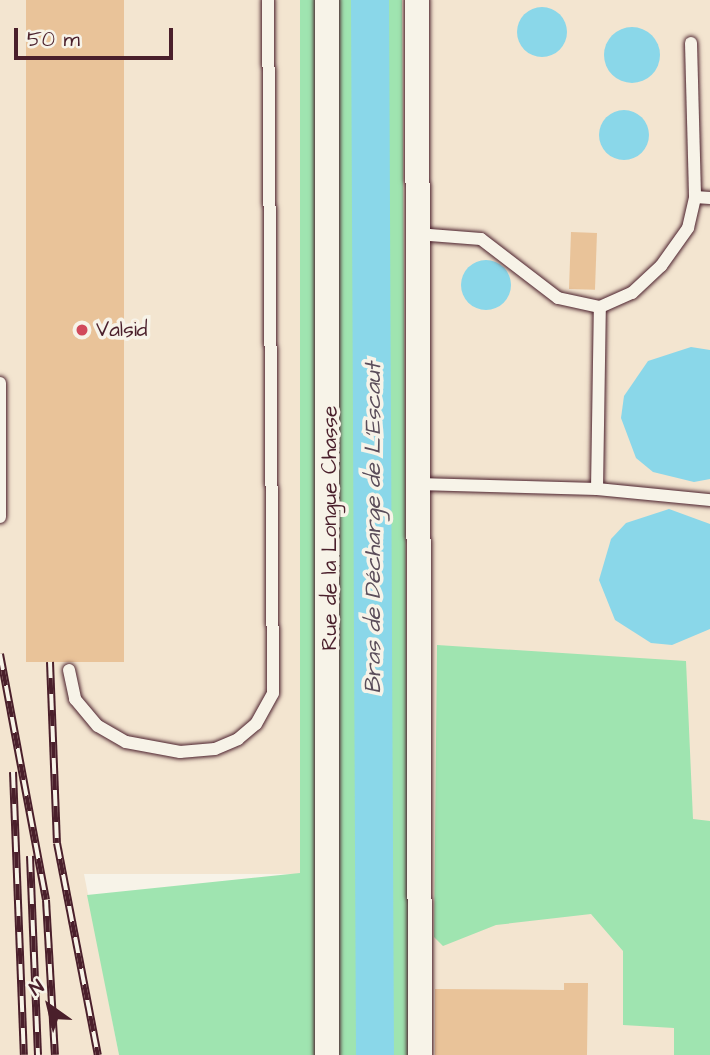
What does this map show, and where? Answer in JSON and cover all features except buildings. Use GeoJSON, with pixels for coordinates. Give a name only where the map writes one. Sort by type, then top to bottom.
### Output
{"type":"FeatureCollection","features":[{"type":"Feature","properties":{"kind":"street","name":"Rue de la Longue Chasse"},"geometry":{"type":"LineString","coordinates":[[327,0],[327,1055]]}},
{"type":"Feature","properties":{"kind":"street"},"geometry":{"type":"LineString","coordinates":[[417,0],[420,1055]]}},
{"type":"Feature","properties":{"kind":"lane"},"geometry":{"type":"LineString","coordinates":[[69,670],[75,699],[98,726],[125,742],[180,752],[215,749],[238,738],[256,724],[273,693],[268,0]]}},
{"type":"Feature","properties":{"kind":"lane"},"geometry":{"type":"LineString","coordinates":[[416,234],[481,239],[558,298],[600,307],[632,293],[661,266],[688,228],[695,197],[691,43]]}},
{"type":"Feature","properties":{"kind":"lane"},"geometry":{"type":"LineString","coordinates":[[695,197],[710,198]]}},
{"type":"Feature","properties":{"kind":"lane"},"geometry":{"type":"LineString","coordinates":[[597,488],[600,307]]}},
{"type":"Feature","properties":{"kind":"lane"},"geometry":{"type":"LineString","coordinates":[[0,383],[0,517]]}},
{"type":"Feature","properties":{"kind":"lane"},"geometry":{"type":"LineString","coordinates":[[418,484],[597,488],[710,500]]}},
{"type":"Feature","properties":{"kind":"shaded area"},"geometry":{"type":"Polygon","coordinates":[[[0,0],[300,0],[300,874],[84,874],[119,1055],[0,1055],[0,0]]]}},
{"type":"Feature","properties":{"kind":"shaded area"},"geometry":{"type":"Polygon","coordinates":[[[402,0],[710,0],[710,1055],[402,1055],[402,0]]]}},
{"type":"Feature","properties":{"kind":"green space"},"geometry":{"type":"Polygon","coordinates":[[[300,0],[402,0],[409,1055],[119,1055],[87,895],[300,873],[300,0]]]}},
{"type":"Feature","properties":{"kind":"green space"},"geometry":{"type":"Polygon","coordinates":[[[437,645],[686,661],[693,819],[710,821],[710,1055],[674,1055],[674,1028],[623,1025],[623,951],[591,914],[496,925],[443,946],[434,937],[437,645]]]}},
{"type":"Feature","properties":{"kind":"water"},"geometry":{"type":"Polygon","coordinates":[[[542,7],[559,15],[567,32],[559,49],[542,57],[525,49],[517,32],[525,15],[542,7]]]}},
{"type":"Feature","properties":{"kind":"water"},"geometry":{"type":"Polygon","coordinates":[[[632,27],[643,29],[652,35],[658,44],[658,66],[652,75],[643,81],[632,83],[621,81],[612,75],[606,66],[604,55],[606,44],[612,35],[621,29],[632,27]]]}},
{"type":"Feature","properties":{"kind":"water"},"geometry":{"type":"Polygon","coordinates":[[[624,110],[641,118],[649,135],[641,152],[624,160],[607,152],[599,135],[607,118],[624,110]]]}},
{"type":"Feature","properties":{"kind":"water"},"geometry":{"type":"Polygon","coordinates":[[[486,260],[503,268],[511,285],[503,302],[486,310],[469,302],[461,285],[469,268],[486,260]]]}},
{"type":"Feature","properties":{"kind":"water"},"geometry":{"type":"Polygon","coordinates":[[[691,347],[710,350],[710,479],[694,482],[653,472],[636,458],[621,418],[624,396],[648,361],[691,347]]]}},
{"type":"Feature","properties":{"kind":"water"},"geometry":{"type":"Polygon","coordinates":[[[669,509],[710,524],[710,629],[672,645],[651,643],[615,620],[599,580],[611,539],[626,523],[669,509]]]}},
{"type":"Feature","properties":{"kind":"waterway","name":"Bras de Décharge de L'Escaut"},"geometry":{"type":"LineString","coordinates":[[370,0],[375,1055]]}},
{"type":"Feature","properties":{"kind":"railway"},"geometry":{"type":"LineString","coordinates":[[0,654],[46,900],[55,1055]]}},
{"type":"Feature","properties":{"kind":"railway"},"geometry":{"type":"LineString","coordinates":[[50,662],[57,843],[98,1055]]}},
{"type":"Feature","properties":{"kind":"railway"},"geometry":{"type":"LineString","coordinates":[[13,772],[24,1055]]}},
{"type":"Feature","properties":{"kind":"railway"},"geometry":{"type":"LineString","coordinates":[[30,856],[38,1055]]}},
{"type":"Feature","properties":{"kind":"place","name":"Valsid"},"geometry":{"type":"Point","coordinates":[82,330]}}]}
